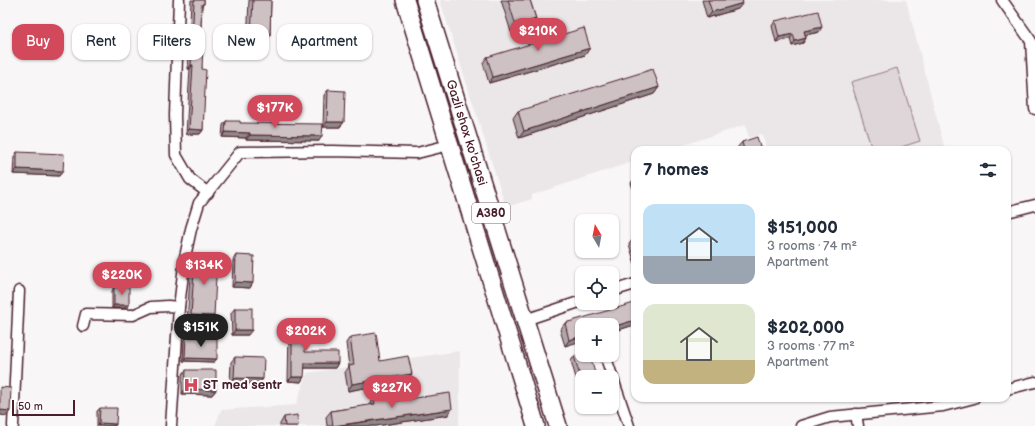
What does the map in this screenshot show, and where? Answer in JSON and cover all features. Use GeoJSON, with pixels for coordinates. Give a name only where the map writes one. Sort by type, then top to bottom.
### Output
{"type":"FeatureCollection","features":[{"type":"Feature","properties":{"kind":"highway","name":"Gazli shox ko'chasi"},"geometry":{"type":"LineString","coordinates":[[405,0],[536,426]]}},
{"type":"Feature","properties":{"kind":"highway","name":"Gazli shox ko'chasi"},"geometry":{"type":"LineString","coordinates":[[425,0],[558,426]]}},
{"type":"Feature","properties":{"kind":"street"},"geometry":{"type":"LineString","coordinates":[[179,0],[175,115],[176,155],[190,179],[208,193]]}},
{"type":"Feature","properties":{"kind":"street"},"geometry":{"type":"LineString","coordinates":[[1002,0],[1031,41],[1035,109]]}},
{"type":"Feature","properties":{"kind":"street"},"geometry":{"type":"LineString","coordinates":[[170,426],[179,307],[185,257],[191,229],[199,203],[240,152],[332,151],[417,154],[449,146]]}},
{"type":"Feature","properties":{"kind":"street"},"geometry":{"type":"LineString","coordinates":[[1011,211],[1035,205]]}},
{"type":"Feature","properties":{"kind":"street"},"geometry":{"type":"LineString","coordinates":[[619,289],[631,285]]}},
{"type":"Feature","properties":{"kind":"street"},"geometry":{"type":"LineString","coordinates":[[13,426],[19,291]]}},
{"type":"Feature","properties":{"kind":"street"},"geometry":{"type":"LineString","coordinates":[[525,320],[575,303]]}},
{"type":"Feature","properties":{"kind":"street"},"geometry":{"type":"LineString","coordinates":[[83,326],[86,314],[133,315],[151,307],[179,307]]}},
{"type":"Feature","properties":{"kind":"street"},"geometry":{"type":"LineString","coordinates":[[608,362],[629,426]]}},
{"type":"Feature","properties":{"kind":"street"},"geometry":{"type":"LineString","coordinates":[[1011,388],[1035,382]]}},
{"type":"Feature","properties":{"kind":"street"},"geometry":{"type":"LineString","coordinates":[[801,426],[830,417],[944,406],[959,402]]}},
{"type":"Feature","properties":{"kind":"street"},"geometry":{"type":"LineString","coordinates":[[856,414],[858,426]]}},
{"type":"Feature","properties":{"kind":"shaded area"},"geometry":{"type":"Polygon","coordinates":[[[440,0],[906,0],[944,146],[766,146],[762,134],[749,138],[745,125],[680,146],[631,146],[631,162],[532,195],[532,199],[506,207],[440,0]]]}},
{"type":"Feature","properties":{"kind":"shaded area"},"geometry":{"type":"Polygon","coordinates":[[[897,68],[920,141],[904,146],[871,146],[851,82],[897,68]]]}},
{"type":"Feature","properties":{"kind":"shaded area"},"geometry":{"type":"Polygon","coordinates":[[[460,351],[459,426],[215,426],[221,410],[296,405],[307,373],[460,351]]]}},
{"type":"Feature","properties":{"kind":"building"},"geometry":{"type":"Polygon","coordinates":[[[194,0],[204,0],[204,4],[202,4],[201,24],[193,24],[194,0]]]}},
{"type":"Feature","properties":{"kind":"building"},"geometry":{"type":"Polygon","coordinates":[[[253,0],[271,0],[270,36],[269,24],[252,24],[253,0]]]}},
{"type":"Feature","properties":{"kind":"building"},"geometry":{"type":"Polygon","coordinates":[[[508,0],[530,0],[536,19],[516,26],[508,0]]]}},
{"type":"Feature","properties":{"kind":"building"},"geometry":{"type":"Polygon","coordinates":[[[708,0],[742,0],[743,3],[712,12],[708,0]]]}},
{"type":"Feature","properties":{"kind":"building"},"geometry":{"type":"Polygon","coordinates":[[[818,11],[822,27],[804,31],[806,38],[795,41],[793,34],[779,37],[775,21],[818,11]]]}},
{"type":"Feature","properties":{"kind":"building"},"geometry":{"type":"Polygon","coordinates":[[[584,28],[590,48],[493,77],[487,57],[584,28]]]}},
{"type":"Feature","properties":{"kind":"building"},"geometry":{"type":"Polygon","coordinates":[[[191,60],[202,60],[202,69],[206,70],[203,130],[189,129],[193,65],[191,65],[191,60]]]}},
{"type":"Feature","properties":{"kind":"building"},"geometry":{"type":"Polygon","coordinates":[[[653,69],[659,87],[524,131],[518,111],[653,69]]]}},
{"type":"Feature","properties":{"kind":"building"},"geometry":{"type":"Polygon","coordinates":[[[328,90],[345,91],[344,122],[327,122],[328,90]]]}},
{"type":"Feature","properties":{"kind":"building"},"geometry":{"type":"Polygon","coordinates":[[[226,121],[240,121],[240,123],[323,124],[322,136],[250,135],[250,133],[225,132],[226,121]]]}},
{"type":"Feature","properties":{"kind":"building"},"geometry":{"type":"Polygon","coordinates":[[[757,137],[760,146],[743,146],[742,142],[757,137]]]}},
{"type":"Feature","properties":{"kind":"building"},"geometry":{"type":"Polygon","coordinates":[[[17,152],[64,154],[63,171],[17,169],[17,152]]]}},
{"type":"Feature","properties":{"kind":"building"},"geometry":{"type":"Polygon","coordinates":[[[236,255],[254,256],[253,283],[235,282],[236,255]]]}},
{"type":"Feature","properties":{"kind":"building"},"geometry":{"type":"Polygon","coordinates":[[[195,256],[217,257],[214,316],[191,315],[195,256]]]}},
{"type":"Feature","properties":{"kind":"building"},"geometry":{"type":"Polygon","coordinates":[[[114,287],[129,287],[129,305],[114,305],[114,287]]]}},
{"type":"Feature","properties":{"kind":"building"},"geometry":{"type":"Polygon","coordinates":[[[631,304],[631,321],[619,325],[619,318],[582,318],[610,310],[619,310],[619,307],[631,304]]]}},
{"type":"Feature","properties":{"kind":"building"},"geometry":{"type":"Polygon","coordinates":[[[235,308],[252,308],[252,330],[235,330],[235,308]]]}},
{"type":"Feature","properties":{"kind":"building"},"geometry":{"type":"Polygon","coordinates":[[[575,320],[575,338],[569,340],[565,323],[575,320]]]}},
{"type":"Feature","properties":{"kind":"building"},"geometry":{"type":"Polygon","coordinates":[[[292,323],[305,323],[305,352],[338,352],[338,363],[305,363],[304,377],[292,377],[292,323]]]}},
{"type":"Feature","properties":{"kind":"building"},"geometry":{"type":"Polygon","coordinates":[[[376,333],[380,361],[408,356],[412,374],[352,384],[349,366],[354,365],[350,337],[376,333]]]}},
{"type":"Feature","properties":{"kind":"building"},"geometry":{"type":"Polygon","coordinates":[[[186,337],[217,338],[217,359],[185,358],[186,337]]]}},
{"type":"Feature","properties":{"kind":"building"},"geometry":{"type":"Polygon","coordinates":[[[235,357],[264,358],[263,379],[234,378],[235,357]]]}},
{"type":"Feature","properties":{"kind":"building"},"geometry":{"type":"Polygon","coordinates":[[[576,362],[592,362],[594,370],[578,370],[576,362]]]}},
{"type":"Feature","properties":{"kind":"building"},"geometry":{"type":"Polygon","coordinates":[[[186,370],[216,370],[216,390],[185,389],[186,370]]]}},
{"type":"Feature","properties":{"kind":"building"},"geometry":{"type":"Polygon","coordinates":[[[0,387],[11,388],[10,411],[0,410],[0,387]]]}},
{"type":"Feature","properties":{"kind":"building"},"geometry":{"type":"Polygon","coordinates":[[[450,393],[452,409],[333,426],[331,411],[375,404],[374,398],[393,395],[394,401],[450,393]]]}},
{"type":"Feature","properties":{"kind":"building"},"geometry":{"type":"Polygon","coordinates":[[[100,408],[117,408],[116,424],[99,423],[100,408]]]}},
{"type":"Feature","properties":{"kind":"building"},"geometry":{"type":"Polygon","coordinates":[[[297,415],[298,426],[285,426],[284,417],[297,415]]]}},
{"type":"Feature","properties":{"kind":"place","name":"ST med sentr"},"geometry":{"type":"Point","coordinates":[191,385]}}]}
